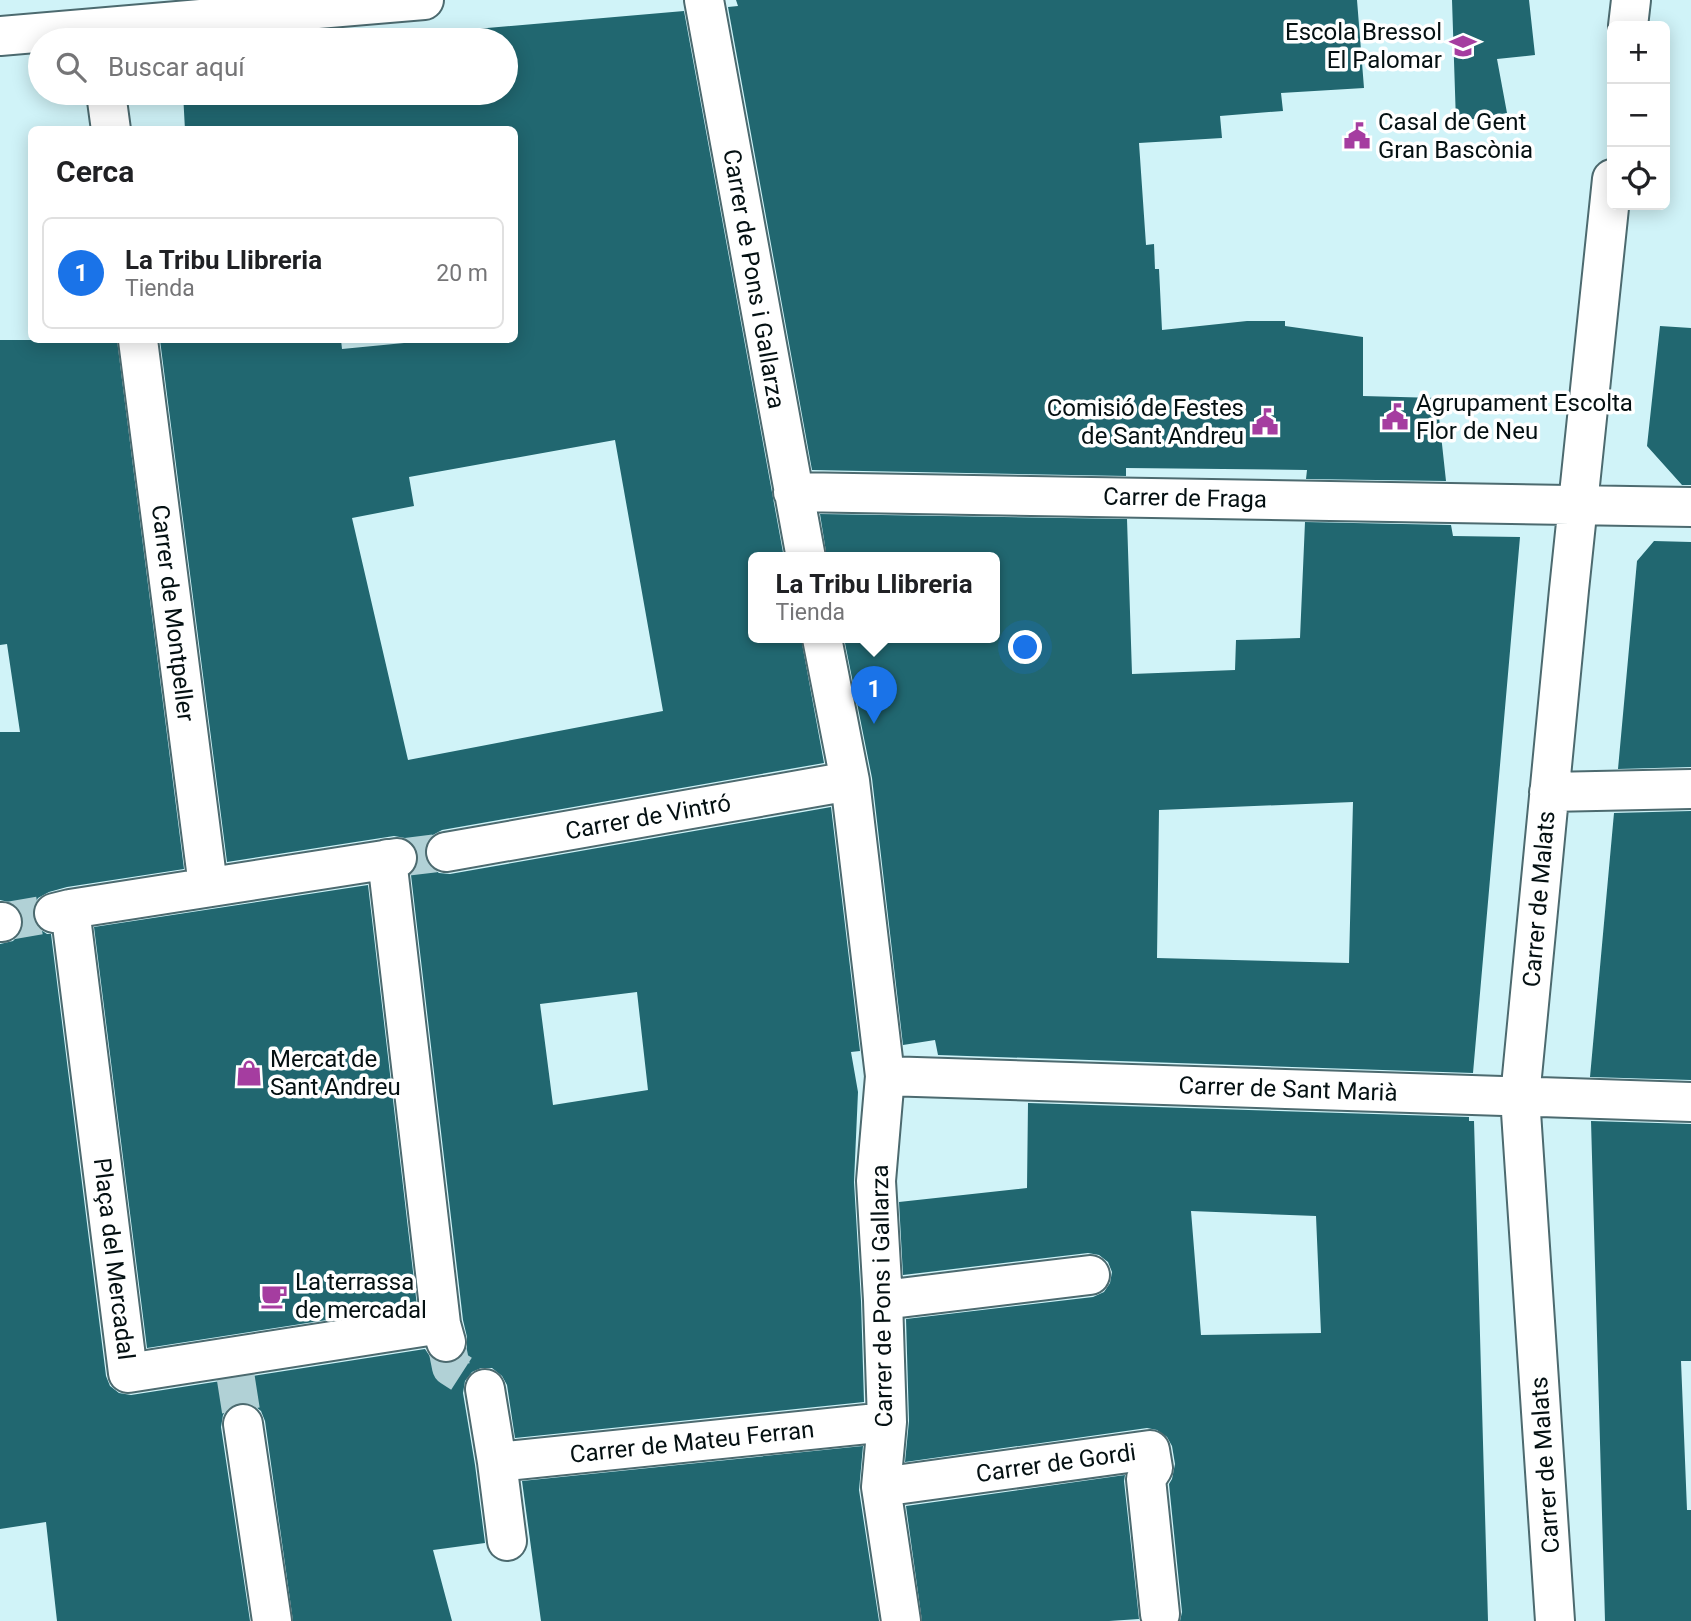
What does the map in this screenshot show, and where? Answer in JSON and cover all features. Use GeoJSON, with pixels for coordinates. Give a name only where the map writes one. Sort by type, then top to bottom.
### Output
{"type":"FeatureCollection","features":[{"type":"Feature","properties":{"kind":"street"},"geometry":{"type":"LineString","coordinates":[[60,28],[424,0]]}},
{"type":"Feature","properties":{"kind":"street","name":"Carrer de Pons i Gallarza"},"geometry":{"type":"LineString","coordinates":[[704,0],[805,552]]}},
{"type":"Feature","properties":{"kind":"street"},"geometry":{"type":"LineString","coordinates":[[1629,21],[1631,0]]}},
{"type":"Feature","properties":{"kind":"street"},"geometry":{"type":"LineString","coordinates":[[0,36],[28,32]]}},
{"type":"Feature","properties":{"kind":"street"},"geometry":{"type":"LineString","coordinates":[[108,105],[110,126]]}},
{"type":"Feature","properties":{"kind":"street","name":"Carrer de Malats"},"geometry":{"type":"LineString","coordinates":[[1555,1621],[1520,1097],[1609,210]]}},
{"type":"Feature","properties":{"kind":"street","name":"Carrer de Montpeller"},"geometry":{"type":"LineString","coordinates":[[138,343],[208,886]]}},
{"type":"Feature","properties":{"kind":"street","name":"Carrer de Fraga"},"geometry":{"type":"LineString","coordinates":[[793,492],[1691,507]]}},
{"type":"Feature","properties":{"kind":"street","name":"Carrer de Pons i Gallarza"},"geometry":{"type":"LineString","coordinates":[[823,643],[850,781],[885,1076],[876,1181],[887,1422],[881,1487],[901,1621]]}},
{"type":"Feature","properties":{"kind":"street","name":"Carrer de Vintró"},"geometry":{"type":"LineString","coordinates":[[446,852],[850,781]]}},
{"type":"Feature","properties":{"kind":"street"},"geometry":{"type":"LineString","coordinates":[[1549,792],[1691,789]]}},
{"type":"Feature","properties":{"kind":"street","name":"Plaça del Mercadal"},"geometry":{"type":"LineString","coordinates":[[392,858],[443,1333],[235,1365],[128,1373],[62,911],[208,886],[392,858]]}},
{"type":"Feature","properties":{"kind":"street","name":"Carrer de Sant Marià"},"geometry":{"type":"LineString","coordinates":[[885,1076],[1691,1102]]}},
{"type":"Feature","properties":{"kind":"street"},"geometry":{"type":"LineString","coordinates":[[883,1300],[1090,1275]]}},
{"type":"Feature","properties":{"kind":"street"},"geometry":{"type":"LineString","coordinates":[[485,1389],[507,1541]]}},
{"type":"Feature","properties":{"kind":"street","name":"Carrer de Mateu Ferran"},"geometry":{"type":"LineString","coordinates":[[497,1462],[887,1422]]}},
{"type":"Feature","properties":{"kind":"street"},"geometry":{"type":"LineString","coordinates":[[243,1424],[272,1621]]}},
{"type":"Feature","properties":{"kind":"street","name":"Carrer de Gordi"},"geometry":{"type":"LineString","coordinates":[[881,1487],[1150,1450],[1153,1468],[1146,1479],[1160,1614]]}},
{"type":"Feature","properties":{"kind":"building"},"geometry":{"type":"Polygon","coordinates":[[[736,0],[1357,0],[1364,88],[1281,93],[1283,111],[1220,116],[1222,138],[1139,143],[1146,245],[1154,244],[1155,269],[1159,269],[1162,330],[1247,321],[1285,321],[1285,326],[1363,337],[1363,396],[1437,398],[1446,481],[1306,479],[1307,470],[1126,468],[1126,476],[812,470],[728,7],[738,6],[736,0]]]}},
{"type":"Feature","properties":{"kind":"building"},"geometry":{"type":"Polygon","coordinates":[[[1452,0],[1529,0],[1535,55],[1497,59],[1507,113],[1456,122],[1452,0]]]}},
{"type":"Feature","properties":{"kind":"building"},"geometry":{"type":"Polygon","coordinates":[[[684,11],[783,552],[748,552],[748,643],[802,643],[824,763],[442,830],[431,836],[426,844],[424,855],[430,867],[439,873],[450,874],[831,807],[860,1051],[851,1052],[858,1092],[854,1182],[864,1402],[515,1438],[507,1385],[502,1376],[492,1368],[481,1368],[472,1372],[465,1381],[463,1393],[485,1543],[433,1550],[452,1621],[293,1621],[265,1421],[261,1411],[252,1404],[239,1403],[230,1406],[223,1415],[221,1427],[250,1621],[57,1621],[46,1522],[0,1529],[0,944],[13,941],[21,932],[24,923],[21,912],[13,903],[0,900],[0,732],[20,732],[7,644],[0,645],[0,340],[28,340],[28,343],[117,343],[184,869],[67,887],[38,898],[33,908],[33,919],[38,928],[51,934],[106,1376],[110,1386],[119,1393],[131,1395],[425,1349],[431,1358],[440,1363],[452,1363],[462,1357],[467,1347],[411,875],[418,865],[418,854],[414,844],[405,838],[394,836],[227,862],[160,343],[341,343],[342,349],[404,343],[518,343],[518,126],[185,126],[184,105],[518,105],[518,28],[488,28],[684,11]],[[615,440],[409,477],[414,506],[352,518],[408,760],[663,711],[615,440]],[[637,992],[540,1004],[553,1105],[648,1090],[637,992]]]}},
{"type":"Feature","properties":{"kind":"building"},"geometry":{"type":"Polygon","coordinates":[[[1660,326],[1691,328],[1691,485],[1682,485],[1647,446],[1660,326]]]}},
{"type":"Feature","properties":{"kind":"building"},"geometry":{"type":"Polygon","coordinates":[[[820,514],[1127,519],[1132,674],[1235,670],[1236,640],[1300,638],[1305,522],[1451,525],[1453,536],[1520,537],[1473,1073],[938,1055],[935,1040],[903,1045],[872,778],[845,643],[1000,643],[1000,552],[826,552],[820,514]],[[1353,802],[1159,810],[1157,958],[1349,963],[1353,802]]]}},
{"type":"Feature","properties":{"kind":"building"},"geometry":{"type":"Polygon","coordinates":[[[1654,541],[1691,542],[1691,767],[1618,769],[1637,561],[1654,541]]]}},
{"type":"Feature","properties":{"kind":"building"},"geometry":{"type":"Polygon","coordinates":[[[1691,811],[1691,1080],[1590,1077],[1614,813],[1691,811]]]}},
{"type":"Feature","properties":{"kind":"building","name":"Mercat de Sant Andreu"},"geometry":{"type":"Polygon","coordinates":[[[368,885],[417,1306],[147,1348],[94,927],[368,885]]]}},
{"type":"Feature","properties":{"kind":"building"},"geometry":{"type":"Polygon","coordinates":[[[1028,1103],[1469,1117],[1469,1121],[1474,1121],[1488,1621],[1180,1621],[1182,1612],[1169,1484],[1175,1464],[1172,1446],[1167,1437],[1157,1430],[1147,1428],[905,1462],[909,1421],[906,1319],[1093,1297],[1104,1292],[1110,1283],[1112,1272],[1108,1262],[1099,1255],[1088,1253],[903,1275],[899,1202],[1027,1188],[1028,1103]],[[1191,1211],[1201,1335],[1321,1333],[1316,1216],[1191,1211]]]}},
{"type":"Feature","properties":{"kind":"building"},"geometry":{"type":"Polygon","coordinates":[[[1591,1121],[1691,1124],[1691,1361],[1681,1361],[1687,1510],[1691,1510],[1691,1621],[1605,1621],[1591,1121]]]}},
{"type":"Feature","properties":{"kind":"building"},"geometry":{"type":"Polygon","coordinates":[[[863,1446],[859,1490],[879,1621],[541,1621],[522,1481],[863,1446]]]}},
{"type":"Feature","properties":{"kind":"building"},"geometry":{"type":"Polygon","coordinates":[[[1125,1475],[1139,1619],[922,1621],[906,1506],[1125,1475]]]}},
{"type":"Feature","properties":{"kind":"tunnel"},"geometry":{"type":"LineString","coordinates":[[397,858],[446,852]]}},
{"type":"Feature","properties":{"kind":"tunnel"},"geometry":{"type":"LineString","coordinates":[[2,922],[54,913]]}},
{"type":"Feature","properties":{"kind":"tunnel"},"geometry":{"type":"LineString","coordinates":[[446,1342],[451,1367],[485,1389]]}},
{"type":"Feature","properties":{"kind":"tunnel"},"geometry":{"type":"LineString","coordinates":[[235,1373],[243,1424]]}},
{"type":"Feature","properties":{"kind":"place","name":"Escola Bressol El Palomar"},"geometry":{"type":"Point","coordinates":[1463,46]}},
{"type":"Feature","properties":{"kind":"place","name":"Casal de Gent Gran Bascònia"},"geometry":{"type":"Point","coordinates":[1357,136]}},
{"type":"Feature","properties":{"kind":"place","name":"Agrupament Escolta Flor de Neu"},"geometry":{"type":"Point","coordinates":[1395,417]}},
{"type":"Feature","properties":{"kind":"place","name":"Comisió de Festes de Sant Andreu"},"geometry":{"type":"Point","coordinates":[1265,422]}},
{"type":"Feature","properties":{"kind":"place","name":"La Tribu Llibreria"},"geometry":{"type":"Point","coordinates":[874,724]}},
{"type":"Feature","properties":{"kind":"place","name":"Mercat de Sant Andreu"},"geometry":{"type":"Point","coordinates":[249,1073]}},
{"type":"Feature","properties":{"kind":"place","name":"La terrassa de mercadal"},"geometry":{"type":"Point","coordinates":[274,1296]}}]}
